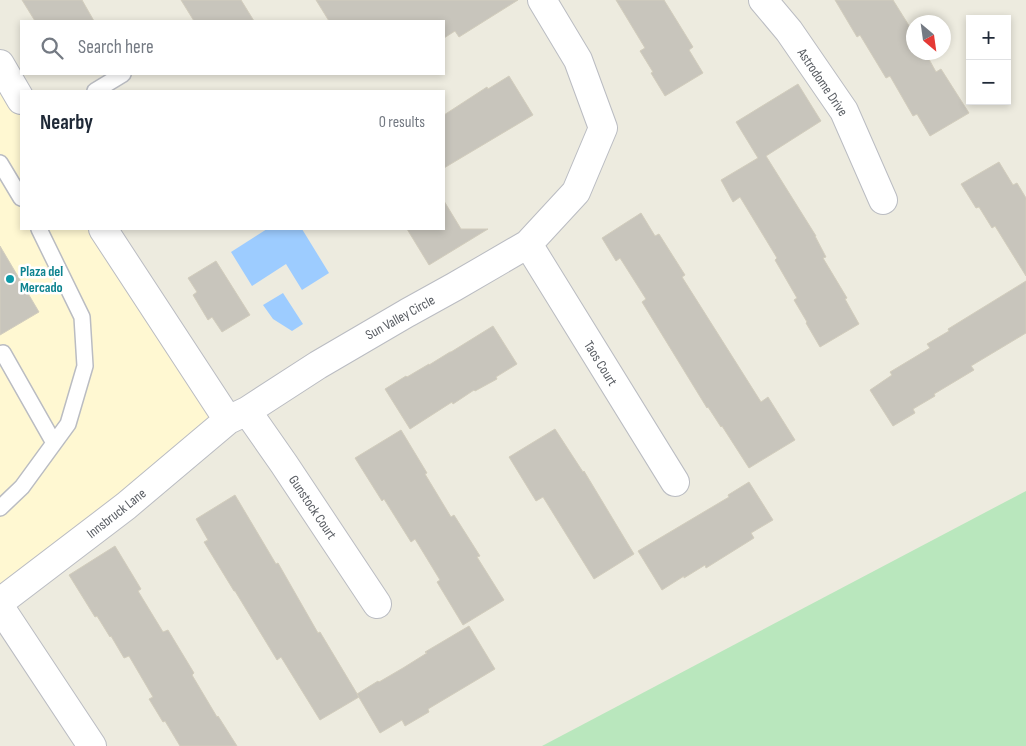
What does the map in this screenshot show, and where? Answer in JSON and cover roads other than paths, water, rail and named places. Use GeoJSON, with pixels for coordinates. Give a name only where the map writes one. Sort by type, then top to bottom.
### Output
{"type":"FeatureCollection","features":[{"type":"Feature","properties":{"kind":"street","name":"Sun Valley Circle"},"geometry":{"type":"LineString","coordinates":[[238,416],[318,365],[528,244],[576,192],[603,128],[578,60],[542,0]]}},
{"type":"Feature","properties":{"kind":"street","name":"Astrodome Drive"},"geometry":{"type":"LineString","coordinates":[[762,0],[789,31],[844,111],[883,200]]}},
{"type":"Feature","properties":{"kind":"street"},"geometry":{"type":"LineString","coordinates":[[0,64],[20,98]]}},
{"type":"Feature","properties":{"kind":"street"},"geometry":{"type":"LineString","coordinates":[[104,230],[238,416]]}},
{"type":"Feature","properties":{"kind":"street","name":"Taos Court"},"geometry":{"type":"LineString","coordinates":[[528,244],[675,482]]}},
{"type":"Feature","properties":{"kind":"street","name":"Innsbruck Lane"},"geometry":{"type":"LineString","coordinates":[[0,602],[126,506],[238,416]]}},
{"type":"Feature","properties":{"kind":"street","name":"Gunstock Court"},"geometry":{"type":"LineString","coordinates":[[238,416],[284,464],[377,604]]}},
{"type":"Feature","properties":{"kind":"street"},"geometry":{"type":"LineString","coordinates":[[0,607],[92,746]]}},
{"type":"Feature","properties":{"kind":"lane"},"geometry":{"type":"LineString","coordinates":[[97,90],[121,75]]}},
{"type":"Feature","properties":{"kind":"lane"},"geometry":{"type":"LineString","coordinates":[[0,163],[20,196]]}},
{"type":"Feature","properties":{"kind":"lane"},"geometry":{"type":"LineString","coordinates":[[0,508],[22,487],[68,424],[85,366],[82,317],[38,230]]}},
{"type":"Feature","properties":{"kind":"lane"},"geometry":{"type":"LineString","coordinates":[[3,353],[54,443]]}},
{"type":"Feature","properties":{"kind":"water"},"geometry":{"type":"Polygon","coordinates":[[[265,230],[303,230],[329,273],[302,290],[286,264],[252,286],[231,252],[265,230]]]}},
{"type":"Feature","properties":{"kind":"water"},"geometry":{"type":"Polygon","coordinates":[[[283,293],[303,324],[292,331],[273,319],[263,305],[283,293]]]}},
{"type":"Feature","properties":{"kind":"place","name":"Plaza del Mercado"},"geometry":{"type":"Point","coordinates":[10,279]}}]}
